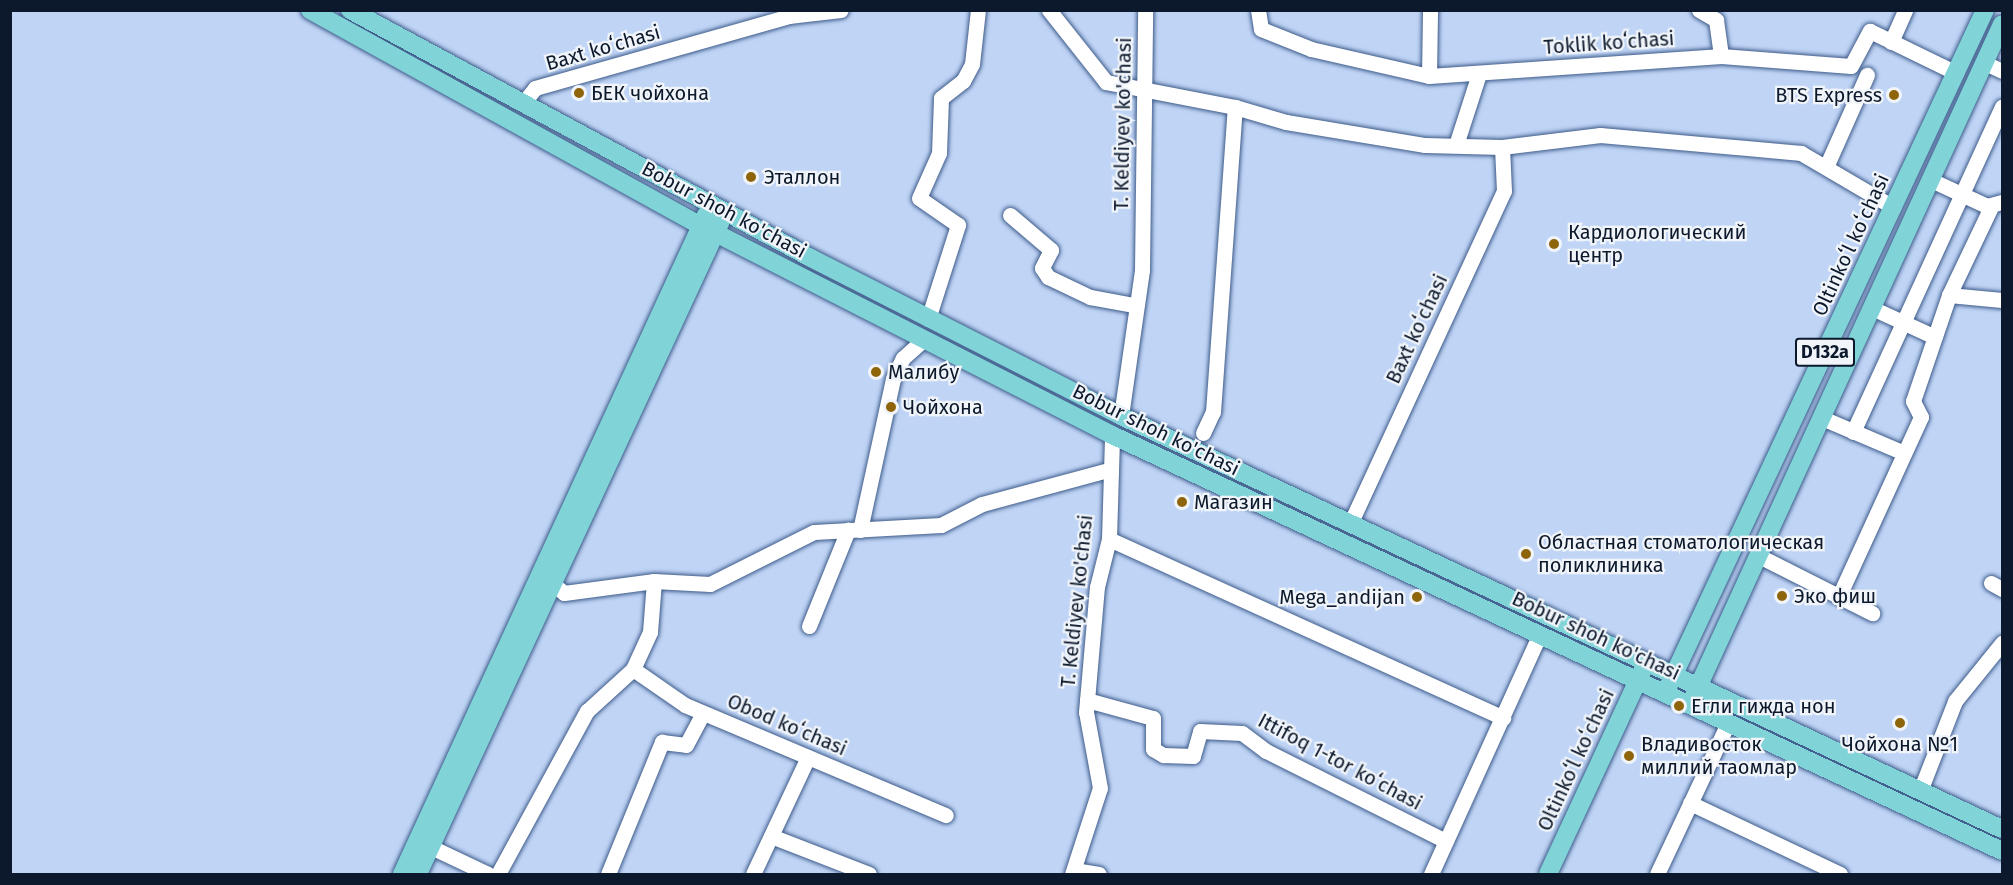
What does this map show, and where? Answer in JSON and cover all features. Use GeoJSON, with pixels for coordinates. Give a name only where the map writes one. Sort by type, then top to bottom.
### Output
{"type":"FeatureCollection","features":[{"type":"Feature","properties":{"kind":"main road","name":"Bobur shoh ko'chasi"},"geometry":{"type":"LineString","coordinates":[[310,10],[709,229],[1112,435],[1998,849]]}},
{"type":"Feature","properties":{"kind":"main road","name":"Bobur shoh ko'chasi"},"geometry":{"type":"LineString","coordinates":[[350,10],[718,209],[928,319],[1121,416],[2002,829]]}},
{"type":"Feature","properties":{"kind":"main road","name":"Oltinkoʻl koʻchasi"},"geometry":{"type":"LineString","coordinates":[[1665,693],[1985,10]]}},
{"type":"Feature","properties":{"kind":"main road","name":"D132a"},"geometry":{"type":"LineString","coordinates":[[1690,705],[2002,24]]}},
{"type":"Feature","properties":{"kind":"main road"},"geometry":{"type":"LineString","coordinates":[[418,874],[718,209]]}},
{"type":"Feature","properties":{"kind":"main road"},"geometry":{"type":"LineString","coordinates":[[402,874],[552,573]]}},
{"type":"Feature","properties":{"kind":"main road"},"geometry":{"type":"LineString","coordinates":[[1646,663],[1669,662],[1684,653]]}},
{"type":"Feature","properties":{"kind":"main road","name":"Oltinkoʻl koʻchasi"},"geometry":{"type":"LineString","coordinates":[[1548,874],[1646,663]]}},
{"type":"Feature","properties":{"kind":"main road"},"geometry":{"type":"LineString","coordinates":[[1638,681],[1691,676],[1710,663]]}},
{"type":"Feature","properties":{"kind":"main road"},"geometry":{"type":"LineString","coordinates":[[1998,849],[2002,829]]}},
{"type":"Feature","properties":{"kind":"street","name":"Baxt koʻchasi"},"geometry":{"type":"LineString","coordinates":[[523,103],[535,88],[781,18],[841,10]]}},
{"type":"Feature","properties":{"kind":"street"},"geometry":{"type":"LineString","coordinates":[[928,319],[958,225],[919,198],[939,153],[941,98],[963,81],[972,64],[978,10]]}},
{"type":"Feature","properties":{"kind":"street"},"geometry":{"type":"LineString","coordinates":[[1049,10],[1106,82],[1145,86],[1286,122],[1456,146],[1502,147],[1600,135],[1801,153],[1893,207]]}},
{"type":"Feature","properties":{"kind":"street","name":"T. Keldiyev ko'chasi"},"geometry":{"type":"LineString","coordinates":[[1121,416],[1134,305],[1142,270],[1145,10]]}},
{"type":"Feature","properties":{"kind":"street","name":"Toklik koʻchasi"},"geometry":{"type":"LineString","coordinates":[[1258,10],[1261,29],[1311,49],[1429,76],[1721,56],[1851,66],[1867,32],[1888,40]]}},
{"type":"Feature","properties":{"kind":"street"},"geometry":{"type":"LineString","coordinates":[[1429,76],[1430,10]]}},
{"type":"Feature","properties":{"kind":"street"},"geometry":{"type":"LineString","coordinates":[[1699,10],[1716,20],[1721,56]]}},
{"type":"Feature","properties":{"kind":"street"},"geometry":{"type":"LineString","coordinates":[[1888,40],[1895,10]]}},
{"type":"Feature","properties":{"kind":"street"},"geometry":{"type":"LineString","coordinates":[[1888,40],[1905,10]]}},
{"type":"Feature","properties":{"kind":"street"},"geometry":{"type":"LineString","coordinates":[[1888,40],[1956,73]]}},
{"type":"Feature","properties":{"kind":"street"},"geometry":{"type":"LineString","coordinates":[[1984,63],[2002,71]]}},
{"type":"Feature","properties":{"kind":"street"},"geometry":{"type":"LineString","coordinates":[[1456,146],[1479,74]]}},
{"type":"Feature","properties":{"kind":"street"},"geometry":{"type":"LineString","coordinates":[[1826,167],[1868,75]]}},
{"type":"Feature","properties":{"kind":"street"},"geometry":{"type":"LineString","coordinates":[[1203,433],[1213,412],[1234,107]]}},
{"type":"Feature","properties":{"kind":"street"},"geometry":{"type":"LineString","coordinates":[[1853,432],[1964,195],[2002,107]]}},
{"type":"Feature","properties":{"kind":"street","name":"Baxt koʻchasi"},"geometry":{"type":"LineString","coordinates":[[1350,524],[1504,191],[1502,147]]}},
{"type":"Feature","properties":{"kind":"street"},"geometry":{"type":"LineString","coordinates":[[1839,596],[1921,417],[1913,402],[1949,296],[1997,205],[1964,195],[1931,180]]}},
{"type":"Feature","properties":{"kind":"street"},"geometry":{"type":"LineString","coordinates":[[1010,215],[1051,250],[1042,268],[1048,277],[1090,297],[1134,305]]}},
{"type":"Feature","properties":{"kind":"street"},"geometry":{"type":"LineString","coordinates":[[1949,296],[2002,300]]}},
{"type":"Feature","properties":{"kind":"street"},"geometry":{"type":"LineString","coordinates":[[1872,308],[1935,337]]}},
{"type":"Feature","properties":{"kind":"street"},"geometry":{"type":"LineString","coordinates":[[809,626],[854,530],[893,379],[903,358],[924,340]]}},
{"type":"Feature","properties":{"kind":"street"},"geometry":{"type":"LineString","coordinates":[[1822,418],[1904,453]]}},
{"type":"Feature","properties":{"kind":"street","name":"T. Keldiyev ko'chasi"},"geometry":{"type":"LineString","coordinates":[[1073,872],[1100,788],[1087,700],[1096,587],[1109,539],[1108,470],[1112,435]]}},
{"type":"Feature","properties":{"kind":"street"},"geometry":{"type":"LineString","coordinates":[[552,573],[564,593],[654,581],[710,584],[814,532],[941,525],[982,504],[1108,470]]}},
{"type":"Feature","properties":{"kind":"street"},"geometry":{"type":"LineString","coordinates":[[1109,539],[1503,718]]}},
{"type":"Feature","properties":{"kind":"street"},"geometry":{"type":"LineString","coordinates":[[1759,556],[1872,613]]}},
{"type":"Feature","properties":{"kind":"street"},"geometry":{"type":"LineString","coordinates":[[498,874],[587,711],[633,669],[650,632],[654,581]]}},
{"type":"Feature","properties":{"kind":"street"},"geometry":{"type":"LineString","coordinates":[[1431,874],[1540,634]]}},
{"type":"Feature","properties":{"kind":"street"},"geometry":{"type":"LineString","coordinates":[[1920,791],[1955,701],[2002,643]]}},
{"type":"Feature","properties":{"kind":"street"},"geometry":{"type":"LineString","coordinates":[[633,669],[703,712]]}},
{"type":"Feature","properties":{"kind":"street","name":"Ittifoq 1-tor koʻchasi"},"geometry":{"type":"LineString","coordinates":[[1087,700],[1153,718],[1153,749],[1163,755],[1193,756],[1200,731],[1242,733],[1266,751],[1446,842]]}},
{"type":"Feature","properties":{"kind":"street","name":"Obod koʻchasi"},"geometry":{"type":"LineString","coordinates":[[610,874],[662,742],[686,745],[703,712],[945,815]]}},
{"type":"Feature","properties":{"kind":"street"},"geometry":{"type":"LineString","coordinates":[[1657,874],[1728,723]]}},
{"type":"Feature","properties":{"kind":"street"},"geometry":{"type":"LineString","coordinates":[[753,874],[808,756]]}},
{"type":"Feature","properties":{"kind":"street"},"geometry":{"type":"LineString","coordinates":[[1690,803],[1840,874]]}},
{"type":"Feature","properties":{"kind":"street"},"geometry":{"type":"LineString","coordinates":[[771,836],[869,874]]}},
{"type":"Feature","properties":{"kind":"street"},"geometry":{"type":"LineString","coordinates":[[431,847],[488,874]]}},
{"type":"Feature","properties":{"kind":"street"},"geometry":{"type":"LineString","coordinates":[[1073,872],[1099,874]]}},
{"type":"Feature","properties":{"kind":"place","name":"БЕК чойхона"},"geometry":{"type":"Point","coordinates":[579,93]}},
{"type":"Feature","properties":{"kind":"place","name":"BTS Express"},"geometry":{"type":"Point","coordinates":[1894,95]}},
{"type":"Feature","properties":{"kind":"place","name":"Эталлон"},"geometry":{"type":"Point","coordinates":[751,177]}},
{"type":"Feature","properties":{"kind":"place","name":"Кардиологический центр"},"geometry":{"type":"Point","coordinates":[1554,244]}},
{"type":"Feature","properties":{"kind":"place","name":"Малибу"},"geometry":{"type":"Point","coordinates":[876,372]}},
{"type":"Feature","properties":{"kind":"place","name":"Чойхона"},"geometry":{"type":"Point","coordinates":[891,407]}},
{"type":"Feature","properties":{"kind":"place","name":"Магазин"},"geometry":{"type":"Point","coordinates":[1182,502]}},
{"type":"Feature","properties":{"kind":"place","name":"Областная стоматологическая поликлиника"},"geometry":{"type":"Point","coordinates":[1526,554]}},
{"type":"Feature","properties":{"kind":"place","name":"Эко фиш"},"geometry":{"type":"Point","coordinates":[1782,596]}},
{"type":"Feature","properties":{"kind":"place","name":"Mega_andijan"},"geometry":{"type":"Point","coordinates":[1417,597]}},
{"type":"Feature","properties":{"kind":"place","name":"Егли гижда нон"},"geometry":{"type":"Point","coordinates":[1679,706]}},
{"type":"Feature","properties":{"kind":"place","name":"Чойхона №1"},"geometry":{"type":"Point","coordinates":[1900,723]}},
{"type":"Feature","properties":{"kind":"place","name":"Владивосток миллий таомлар"},"geometry":{"type":"Point","coordinates":[1629,756]}}]}
